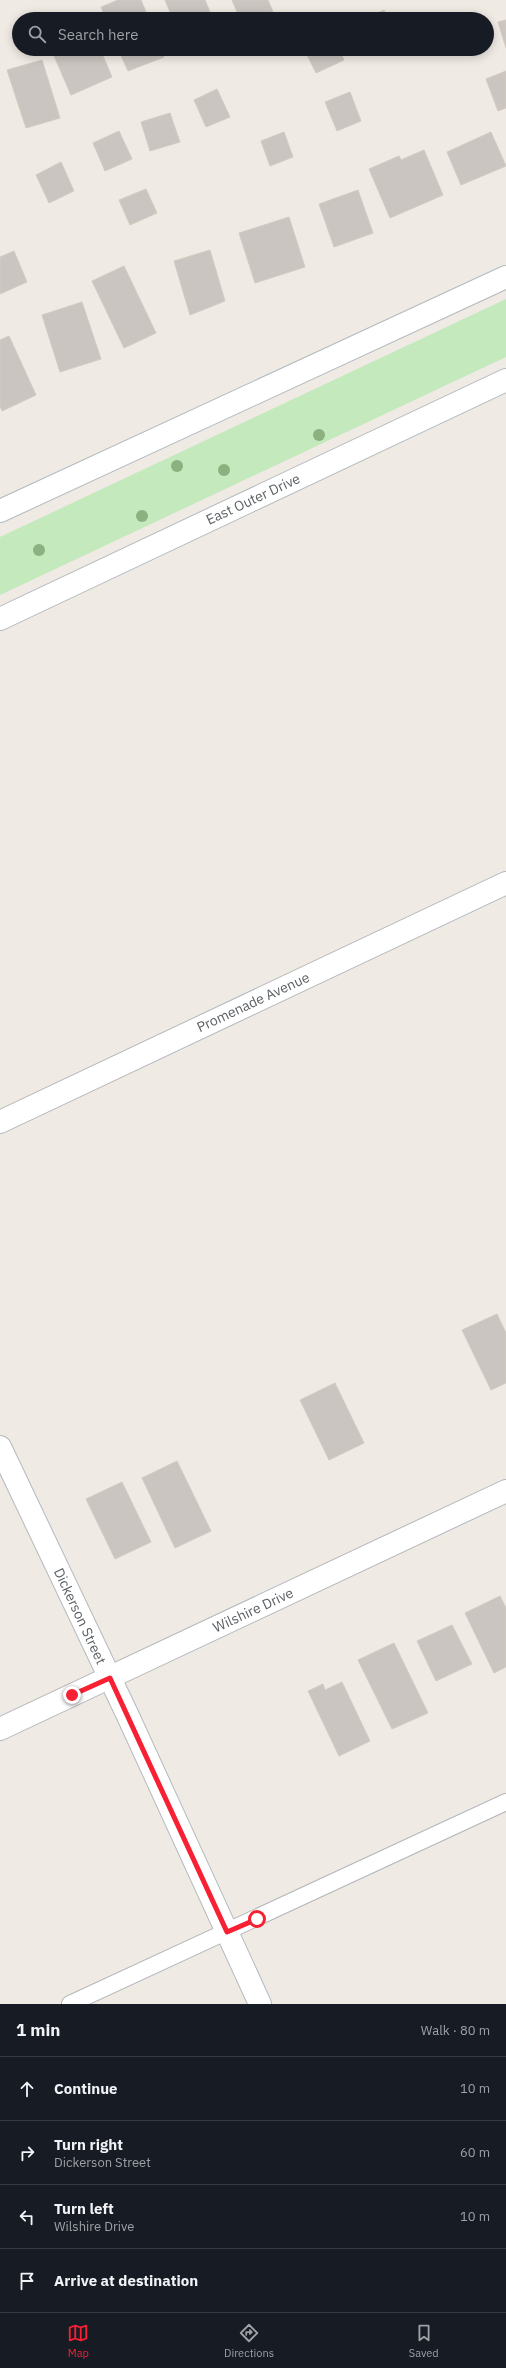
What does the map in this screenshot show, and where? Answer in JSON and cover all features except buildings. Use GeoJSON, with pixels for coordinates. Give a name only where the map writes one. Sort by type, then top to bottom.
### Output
{"type":"FeatureCollection","features":[{"type":"Feature","properties":{"kind":"street"},"geometry":{"type":"LineString","coordinates":[[0,511],[506,278]]}},
{"type":"Feature","properties":{"kind":"street","name":"East Outer Drive"},"geometry":{"type":"LineString","coordinates":[[0,619],[506,380]]}},
{"type":"Feature","properties":{"kind":"street","name":"Promenade Avenue"},"geometry":{"type":"LineString","coordinates":[[0,1122],[506,883]]}},
{"type":"Feature","properties":{"kind":"street","name":"Dickerson Street"},"geometry":{"type":"LineString","coordinates":[[0,1447],[110,1678],[260,2004]]}},
{"type":"Feature","properties":{"kind":"street","name":"Wilshire Drive"},"geometry":{"type":"LineString","coordinates":[[0,1729],[506,1491]]}},
{"type":"Feature","properties":{"kind":"lane"},"geometry":{"type":"LineString","coordinates":[[70,2004],[506,1802]]}},
{"type":"Feature","properties":{"kind":"green space"},"geometry":{"type":"Polygon","coordinates":[[[506,299],[506,357],[0,595],[0,537],[506,299]]]}},
{"type":"Feature","properties":{"kind":"route"},"geometry":{"type":"LineString","coordinates":[[72,1695],[110,1678],[227,1932],[257,1919]]}}]}
